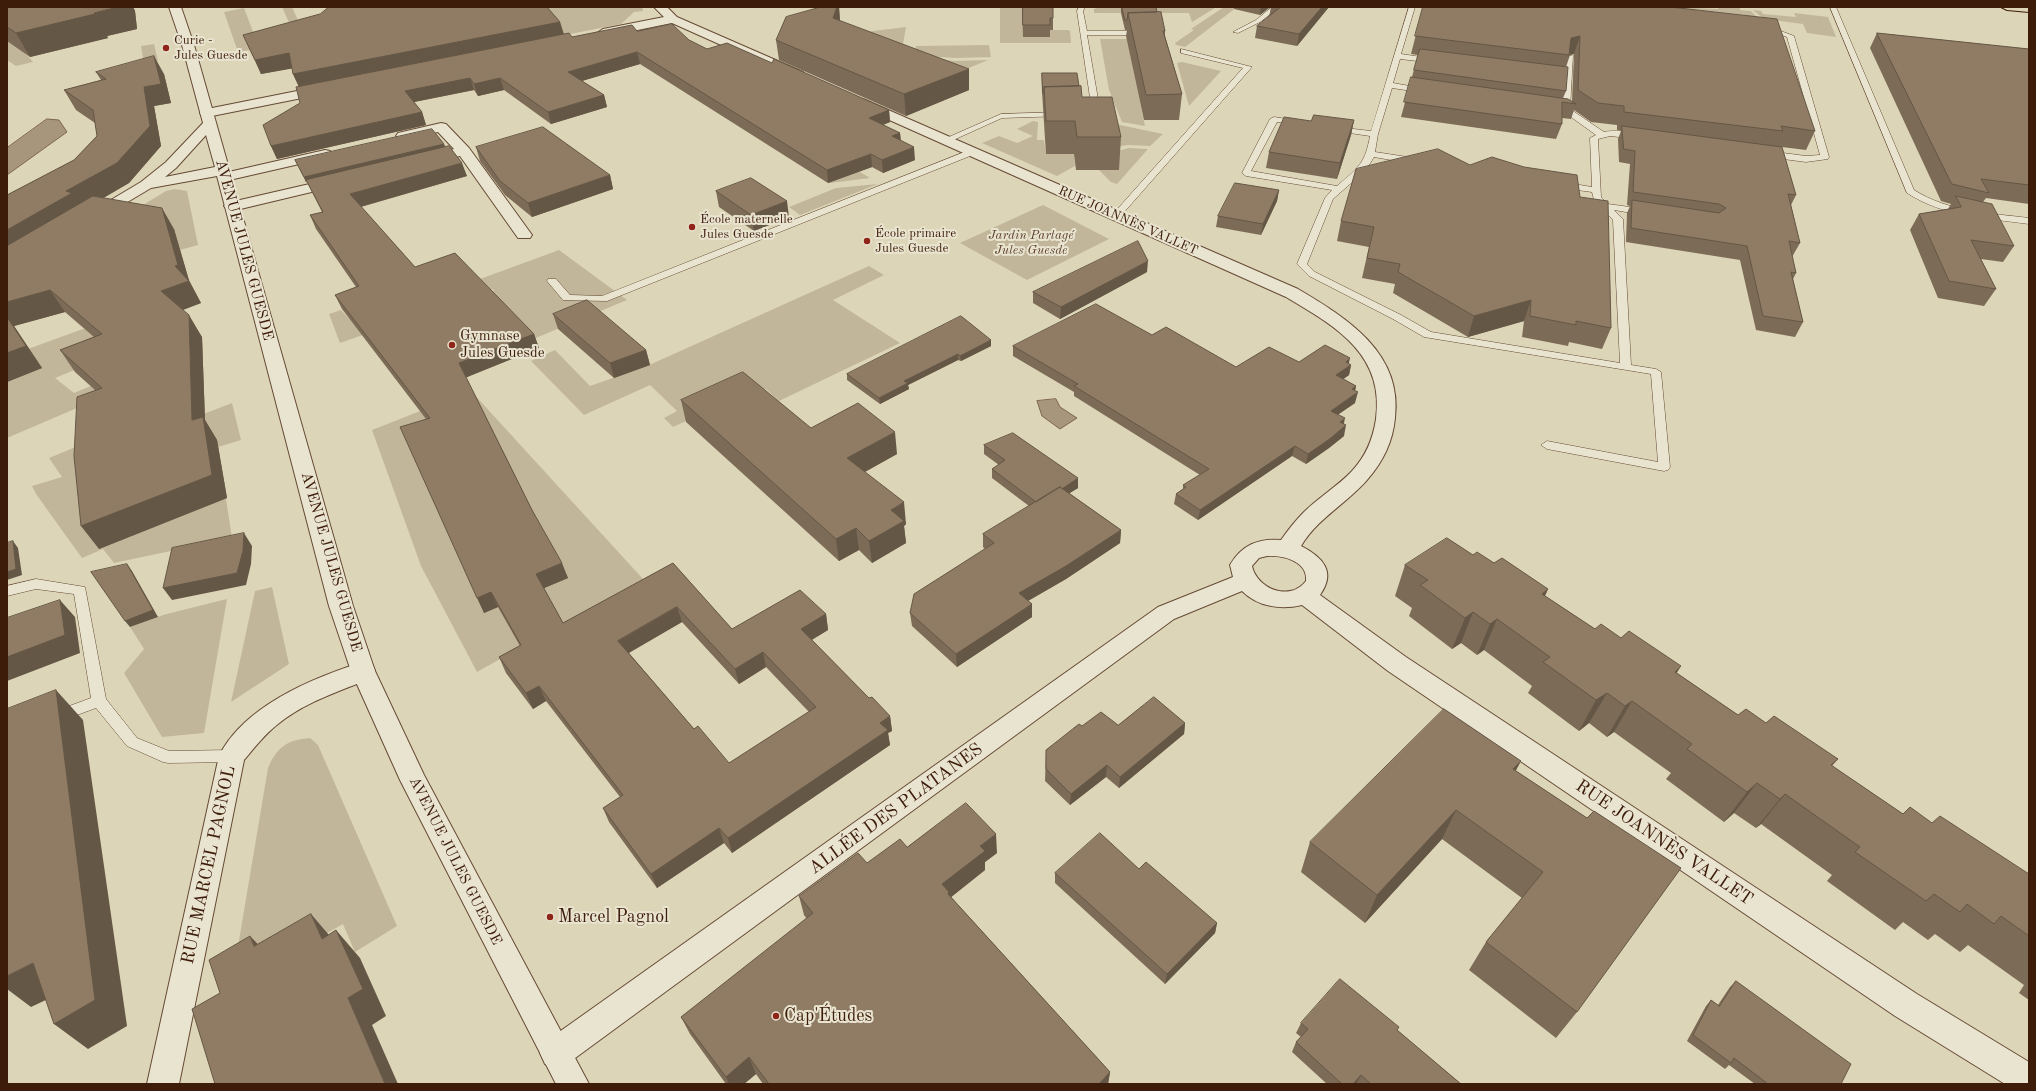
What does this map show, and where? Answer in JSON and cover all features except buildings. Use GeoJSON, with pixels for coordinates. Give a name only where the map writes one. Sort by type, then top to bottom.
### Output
{"type":"FeatureCollection","features":[{"type":"Feature","properties":{"kind":"main road"},"geometry":{"type":"LineString","coordinates":[[2007,7],[2029,9]]}},
{"type":"Feature","properties":{"kind":"street","name":"AVENUE JULES GUESDE"},"geometry":{"type":"LineString","coordinates":[[175,7],[188,45],[209,118],[211,165],[232,206],[341,606],[363,671],[413,780],[573,1084]]}},
{"type":"Feature","properties":{"kind":"street"},"geometry":{"type":"LineString","coordinates":[[660,7],[673,18],[810,80]]}},
{"type":"Feature","properties":{"kind":"street"},"geometry":{"type":"LineString","coordinates":[[589,36],[673,18]]}},
{"type":"Feature","properties":{"kind":"street"},"geometry":{"type":"LineString","coordinates":[[80,224],[146,185],[171,165],[209,118],[342,86]]}},
{"type":"Feature","properties":{"kind":"street","name":"RUE JOANNÈS VALLET"},"geometry":{"type":"LineString","coordinates":[[853,99],[1292,293],[1344,326],[1371,356],[1384,379],[1387,399],[1386,419],[1378,450],[1365,470],[1304,524],[1287,549]]}},
{"type":"Feature","properties":{"kind":"street"},"geometry":{"type":"LineString","coordinates":[[388,140],[441,127],[464,151],[524,235]]}},
{"type":"Feature","properties":{"kind":"street"},"geometry":{"type":"LineString","coordinates":[[411,164],[464,151]]}},
{"type":"Feature","properties":{"kind":"street"},"geometry":{"type":"LineString","coordinates":[[171,165],[211,165],[336,152]]}},
{"type":"Feature","properties":{"kind":"street"},"geometry":{"type":"LineString","coordinates":[[146,185],[211,165]]}},
{"type":"Feature","properties":{"kind":"street"},"geometry":{"type":"LineString","coordinates":[[232,206],[351,178]]}},
{"type":"Feature","properties":{"kind":"street"},"geometry":{"type":"LineString","coordinates":[[1265,548],[1287,549],[1307,559],[1316,571],[1317,580],[1314,588],[1302,598],[1285,601],[1267,598],[1250,588],[1243,578],[1241,565],[1251,553],[1265,548]]}},
{"type":"Feature","properties":{"kind":"street","name":"ALLÉE DES PLATANES"},"geometry":{"type":"LineString","coordinates":[[556,1053],[1166,613],[1245,581]]}},
{"type":"Feature","properties":{"kind":"street","name":"RUE JOANNÈS VALLET"},"geometry":{"type":"LineString","coordinates":[[1305,596],[1397,664],[1892,996],[2029,1080]]}},
{"type":"Feature","properties":{"kind":"street","name":"RUE MARCEL PAGNOL"},"geometry":{"type":"LineString","coordinates":[[163,1084],[232,756],[253,731],[276,711],[303,697],[363,671]]}},
{"type":"Feature","properties":{"kind":"lane"},"geometry":{"type":"LineString","coordinates":[[946,140],[1000,116],[1075,114],[1095,105],[1080,11],[1082,7]]}},
{"type":"Feature","properties":{"kind":"lane"},"geometry":{"type":"LineString","coordinates":[[1236,32],[1258,21],[1276,7]]}},
{"type":"Feature","properties":{"kind":"lane"},"geometry":{"type":"LineString","coordinates":[[1412,7],[1374,134],[1371,154],[1364,168],[1329,198],[1302,264],[1312,274],[1398,317],[1428,335],[1656,372],[1664,467],[1547,445]]}},
{"type":"Feature","properties":{"kind":"lane"},"geometry":{"type":"LineString","coordinates":[[1833,7],[1910,191],[1923,202],[1944,209],[2029,221]]}},
{"type":"Feature","properties":{"kind":"lane"},"geometry":{"type":"LineString","coordinates":[[1755,26],[1770,28],[1790,36],[1825,157],[1806,159],[1760,153]]}},
{"type":"Feature","properties":{"kind":"lane"},"geometry":{"type":"LineString","coordinates":[[1083,33],[1150,33]]}},
{"type":"Feature","properties":{"kind":"lane"},"geometry":{"type":"LineString","coordinates":[[1116,216],[1248,68],[1184,51]]}},
{"type":"Feature","properties":{"kind":"lane"},"geometry":{"type":"LineString","coordinates":[[1397,56],[1445,62]]}},
{"type":"Feature","properties":{"kind":"lane"},"geometry":{"type":"LineString","coordinates":[[1566,110],[1570,57]]}},
{"type":"Feature","properties":{"kind":"lane"},"geometry":{"type":"LineString","coordinates":[[1540,74],[1569,78]]}},
{"type":"Feature","properties":{"kind":"lane"},"geometry":{"type":"LineString","coordinates":[[1388,85],[1438,92]]}},
{"type":"Feature","properties":{"kind":"lane"},"geometry":{"type":"LineString","coordinates":[[1547,107],[1566,110],[1602,135]]}},
{"type":"Feature","properties":{"kind":"lane"},"geometry":{"type":"LineString","coordinates":[[1304,124],[1274,119],[1246,173],[1340,189]]}},
{"type":"Feature","properties":{"kind":"lane"},"geometry":{"type":"LineString","coordinates":[[1328,127],[1374,134]]}},
{"type":"Feature","properties":{"kind":"lane"},"geometry":{"type":"LineString","coordinates":[[1626,367],[1618,219],[1596,198],[1594,138],[1610,133],[1647,138]]}},
{"type":"Feature","properties":{"kind":"lane"},"geometry":{"type":"LineString","coordinates":[[552,281],[567,298],[603,300],[862,198],[972,152]]}},
{"type":"Feature","properties":{"kind":"lane"},"geometry":{"type":"LineString","coordinates":[[1371,154],[1424,163]]}},
{"type":"Feature","properties":{"kind":"lane"},"geometry":{"type":"LineString","coordinates":[[1554,183],[1596,190]]}},
{"type":"Feature","properties":{"kind":"lane"},"geometry":{"type":"LineString","coordinates":[[1605,206],[1651,213]]}},
{"type":"Feature","properties":{"kind":"lane"},"geometry":{"type":"LineString","coordinates":[[7,591],[36,584],[80,590],[100,701],[132,742],[168,757],[232,756]]}},
{"type":"Feature","properties":{"kind":"lane"},"geometry":{"type":"LineString","coordinates":[[43,722],[100,701]]}},
{"type":"Feature","properties":{"kind":"green space"},"geometry":{"type":"Polygon","coordinates":[[[282,7],[292,7],[307,40],[238,52],[224,12],[244,8],[258,45],[296,38],[282,7]]]}},
{"type":"Feature","properties":{"kind":"green space"},"geometry":{"type":"Polygon","coordinates":[[[420,7],[642,7],[643,11],[634,12],[621,24],[535,41],[420,7]]]}},
{"type":"Feature","properties":{"kind":"green space"},"geometry":{"type":"Polygon","coordinates":[[[1000,7],[1022,7],[1049,30],[1070,31],[1071,43],[1000,43],[1000,7]]]}},
{"type":"Feature","properties":{"kind":"green space"},"geometry":{"type":"Polygon","coordinates":[[[1100,7],[1215,8],[1192,22],[1189,13],[1094,13],[1094,9],[1100,7]]]}},
{"type":"Feature","properties":{"kind":"green space"},"geometry":{"type":"Polygon","coordinates":[[[1224,7],[1237,7],[1185,47],[1176,45],[1175,43],[1194,30],[1191,29],[1224,7]]]}},
{"type":"Feature","properties":{"kind":"green space"},"geometry":{"type":"Polygon","coordinates":[[[1666,7],[1718,9],[1718,7],[1740,7],[1740,10],[1751,11],[1758,18],[1747,22],[1745,15],[1666,7]]]}},
{"type":"Feature","properties":{"kind":"green space"},"geometry":{"type":"Polygon","coordinates":[[[1753,10],[1761,11],[1763,14],[1796,17],[1794,13],[1828,17],[1836,37],[1807,33],[1803,24],[1764,19],[1753,10]]]}},
{"type":"Feature","properties":{"kind":"green space"},"geometry":{"type":"Polygon","coordinates":[[[906,27],[902,50],[857,33],[906,27]]]}},
{"type":"Feature","properties":{"kind":"green space"},"geometry":{"type":"Polygon","coordinates":[[[7,32],[33,62],[16,66],[7,60],[7,32]]]}},
{"type":"Feature","properties":{"kind":"green space"},"geometry":{"type":"Polygon","coordinates":[[[1100,39],[1127,39],[1145,126],[1122,122],[1109,90],[1100,39]]]}},
{"type":"Feature","properties":{"kind":"green space"},"geometry":{"type":"Polygon","coordinates":[[[154,44],[158,61],[144,64],[141,46],[154,44]]]}},
{"type":"Feature","properties":{"kind":"green space"},"geometry":{"type":"Polygon","coordinates":[[[989,45],[991,57],[954,58],[915,55],[916,46],[989,45]]]}},
{"type":"Feature","properties":{"kind":"green space"},"geometry":{"type":"Polygon","coordinates":[[[915,57],[955,61],[988,60],[952,75],[915,57]]]}},
{"type":"Feature","properties":{"kind":"green space"},"geometry":{"type":"Polygon","coordinates":[[[1182,62],[1221,71],[1189,106],[1177,63],[1182,62]]]}},
{"type":"Feature","properties":{"kind":"green space"},"geometry":{"type":"Polygon","coordinates":[[[1033,121],[1038,122],[1037,140],[1044,140],[1046,154],[1074,154],[1075,166],[1057,176],[982,143],[999,136],[1017,143],[1033,136],[1017,129],[1033,121]]]}},
{"type":"Feature","properties":{"kind":"green space"},"geometry":{"type":"Polygon","coordinates":[[[1115,124],[1163,134],[1150,146],[1127,145],[1113,148],[1115,124]]]}},
{"type":"Feature","properties":{"kind":"green space"},"geometry":{"type":"Polygon","coordinates":[[[1129,148],[1148,149],[1117,184],[1111,182],[1099,170],[1114,152],[1129,148]]]}},
{"type":"Feature","properties":{"kind":"green space"},"geometry":{"type":"Polygon","coordinates":[[[841,161],[870,178],[830,183],[812,172],[841,161]]]}},
{"type":"Feature","properties":{"kind":"green space"},"geometry":{"type":"Polygon","coordinates":[[[878,184],[800,215],[789,207],[836,188],[878,184]]]}},
{"type":"Feature","properties":{"kind":"green space"},"geometry":{"type":"Polygon","coordinates":[[[175,189],[187,191],[198,245],[180,250],[173,227],[132,235],[120,219],[166,191],[175,189]]]}},
{"type":"Feature","properties":{"kind":"green space","name":"Jardin Partagé Jules Guesde"},"geometry":{"type":"Polygon","coordinates":[[[1043,205],[1109,239],[1027,280],[960,243],[1043,205]]]}},
{"type":"Feature","properties":{"kind":"green space"},"geometry":{"type":"Polygon","coordinates":[[[559,250],[627,300],[531,340],[490,297],[494,289],[340,343],[329,314],[341,310],[355,325],[559,250]]]}},
{"type":"Feature","properties":{"kind":"green space"},"geometry":{"type":"Polygon","coordinates":[[[869,266],[884,275],[833,300],[900,343],[779,401],[766,389],[747,393],[673,427],[664,418],[677,411],[650,385],[584,415],[531,361],[555,350],[590,386],[647,366],[869,266]]]}},
{"type":"Feature","properties":{"kind":"green space"},"geometry":{"type":"Polygon","coordinates":[[[124,314],[109,356],[55,378],[74,393],[129,370],[140,381],[7,438],[7,381],[17,353],[124,314]]]}},
{"type":"Feature","properties":{"kind":"green space"},"geometry":{"type":"Polygon","coordinates":[[[471,391],[643,579],[477,672],[421,566],[372,430],[471,391]]]}},
{"type":"Feature","properties":{"kind":"green space"},"geometry":{"type":"Polygon","coordinates":[[[232,403],[241,440],[218,447],[232,538],[114,563],[103,549],[82,558],[36,494],[32,486],[62,477],[49,458],[146,418],[196,417],[232,403]]]}},
{"type":"Feature","properties":{"kind":"green space"},"geometry":{"type":"Polygon","coordinates":[[[272,587],[289,664],[231,702],[255,591],[272,587]]]}},
{"type":"Feature","properties":{"kind":"green space"},"geometry":{"type":"Polygon","coordinates":[[[227,599],[204,733],[162,737],[124,673],[144,649],[130,627],[163,615],[227,599]]]}},
{"type":"Feature","properties":{"kind":"green space"},"geometry":{"type":"Polygon","coordinates":[[[310,738],[318,745],[397,926],[355,952],[343,924],[231,988],[268,768],[275,755],[284,746],[295,741],[310,738]]]}},
{"type":"Feature","properties":{"kind":"shaded area"},"geometry":{"type":"Polygon","coordinates":[[[47,119],[59,120],[67,132],[7,175],[7,148],[47,119]]]}},
{"type":"Feature","properties":{"kind":"shaded area"},"geometry":{"type":"Polygon","coordinates":[[[1056,399],[1060,407],[1077,418],[1060,429],[1042,416],[1037,401],[1056,399]]]}},
{"type":"Feature","properties":{"kind":"place","name":"Curie - Jules Guesde"},"geometry":{"type":"Point","coordinates":[166,48]}},
{"type":"Feature","properties":{"kind":"place","name":"École maternelle Jules Guesde"},"geometry":{"type":"Point","coordinates":[692,227]}},
{"type":"Feature","properties":{"kind":"place","name":"École primaire Jules Guesde"},"geometry":{"type":"Point","coordinates":[867,241]}},
{"type":"Feature","properties":{"kind":"place","name":"Gymnase Jules Guesde"},"geometry":{"type":"Point","coordinates":[452,345]}},
{"type":"Feature","properties":{"kind":"place","name":"Marcel Pagnol"},"geometry":{"type":"Point","coordinates":[550,917]}},
{"type":"Feature","properties":{"kind":"place","name":"Cap'Études"},"geometry":{"type":"Point","coordinates":[776,1016]}}]}
